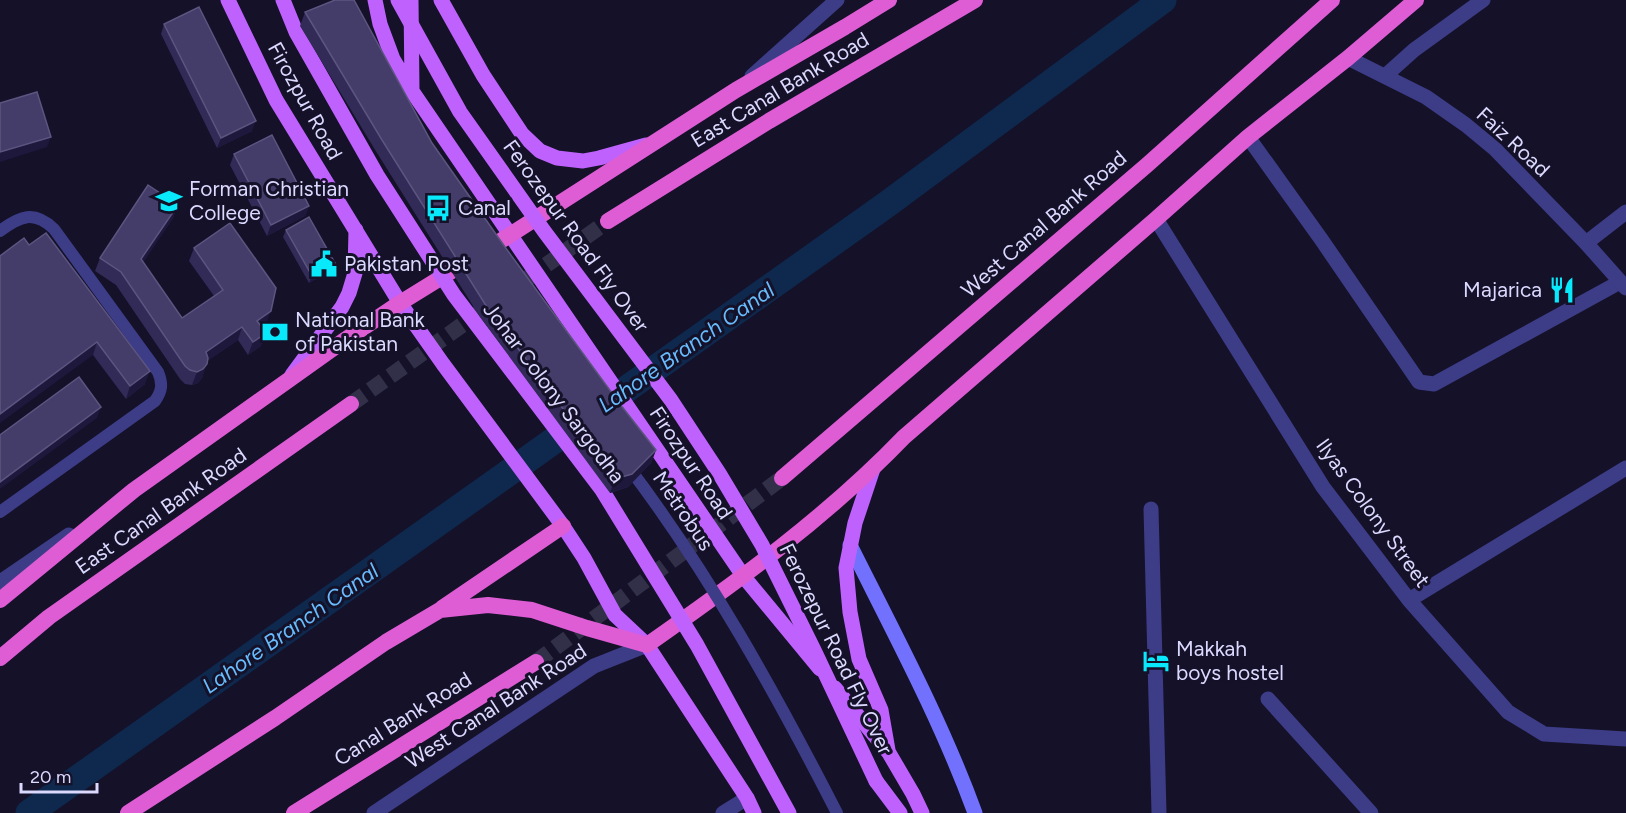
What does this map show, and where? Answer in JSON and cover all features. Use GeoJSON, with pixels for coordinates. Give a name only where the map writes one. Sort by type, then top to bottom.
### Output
{"type":"FeatureCollection","features":[{"type":"Feature","properties":{"kind":"highway"},"geometry":{"type":"LineString","coordinates":[[0,600],[134,490],[400,303],[736,90],[889,0]]}},
{"type":"Feature","properties":{"kind":"highway","name":"East Canal Bank Road"},"geometry":{"type":"LineString","coordinates":[[608,221],[769,121],[975,0]]}},
{"type":"Feature","properties":{"kind":"highway","name":"West Canal Bank Road"},"geometry":{"type":"LineString","coordinates":[[782,478],[1147,165],[1332,0]]}},
{"type":"Feature","properties":{"kind":"highway"},"geometry":{"type":"LineString","coordinates":[[440,610],[488,605],[532,610],[648,645],[744,577],[813,522],[873,469],[904,437],[1248,137],[1348,58],[1416,0]]}},
{"type":"Feature","properties":{"kind":"highway","name":"East Canal Bank Road"},"geometry":{"type":"LineString","coordinates":[[0,658],[49,617],[351,404]]}},
{"type":"Feature","properties":{"kind":"highway"},"geometry":{"type":"LineString","coordinates":[[128,813],[386,642],[440,610],[563,526]]}},
{"type":"Feature","properties":{"kind":"highway","name":"Canal Bank Road"},"geometry":{"type":"LineString","coordinates":[[294,813],[536,662]]}},
{"type":"Feature","properties":{"kind":"main road","name":"Firozpur Road"},"geometry":{"type":"LineString","coordinates":[[228,0],[276,100],[400,303],[563,526],[584,558],[615,615],[648,645],[747,798],[754,813]]}},
{"type":"Feature","properties":{"kind":"main road","name":"Johar Colony Sargodha"},"geometry":{"type":"LineString","coordinates":[[283,0],[296,32],[377,175],[454,295],[602,490],[697,645],[789,813]]}},
{"type":"Feature","properties":{"kind":"main road","name":"Firozpur Road"},"geometry":{"type":"LineString","coordinates":[[375,0],[380,24],[393,59],[412,91],[744,577],[889,753],[922,813]]}},
{"type":"Feature","properties":{"kind":"main road","name":"Ferozepur Road Fly Over"},"geometry":{"type":"LineString","coordinates":[[398,0],[460,112],[537,222],[670,400],[719,473],[762,545],[876,781],[888,813]]}},
{"type":"Feature","properties":{"kind":"main road"},"geometry":{"type":"LineString","coordinates":[[411,0],[412,91]]}},
{"type":"Feature","properties":{"kind":"main road"},"geometry":{"type":"LineString","coordinates":[[441,0],[483,75],[522,134],[540,150],[557,158],[583,161],[653,143]]}},
{"type":"Feature","properties":{"kind":"main road"},"geometry":{"type":"LineString","coordinates":[[289,380],[342,307],[349,293],[355,273],[356,230]]}},
{"type":"Feature","properties":{"kind":"main road"},"geometry":{"type":"LineString","coordinates":[[873,469],[855,523],[846,568],[850,612],[859,658],[881,710],[889,753]]}},
{"type":"Feature","properties":{"kind":"main road"},"geometry":{"type":"LineString","coordinates":[[850,544],[915,674],[960,773],[975,813]]}},
{"type":"Feature","properties":{"kind":"main road"},"geometry":{"type":"LineString","coordinates":[[876,781],[900,813]]}},
{"type":"Feature","properties":{"kind":"street","name":"East Canal Bank Road"},"geometry":{"type":"LineString","coordinates":[[736,90],[837,0]]}},
{"type":"Feature","properties":{"kind":"street"},"geometry":{"type":"LineString","coordinates":[[1384,76],[1414,50],[1483,0]]}},
{"type":"Feature","properties":{"kind":"street","name":"Faiz Road"},"geometry":{"type":"LineString","coordinates":[[1348,58],[1426,97],[1466,125],[1495,149],[1586,243],[1623,285]]}},
{"type":"Feature","properties":{"kind":"street"},"geometry":{"type":"LineString","coordinates":[[1248,137],[1419,382],[1434,384],[1623,285]]}},
{"type":"Feature","properties":{"kind":"street"},"geometry":{"type":"LineString","coordinates":[[1586,243],[1626,212]]}},
{"type":"Feature","properties":{"kind":"street","name":"Ilyas Colony Street"},"geometry":{"type":"LineString","coordinates":[[1156,219],[1323,487],[1409,600],[1508,712],[1544,734],[1626,739]]}},
{"type":"Feature","properties":{"kind":"street"},"geometry":{"type":"LineString","coordinates":[[1409,600],[1626,468]]}},
{"type":"Feature","properties":{"kind":"street","name":"East Canal Bank Road"},"geometry":{"type":"LineString","coordinates":[[0,582],[134,490]]}},
{"type":"Feature","properties":{"kind":"street"},"geometry":{"type":"LineString","coordinates":[[1151,509],[1159,813]]}},
{"type":"Feature","properties":{"kind":"street","name":"West Canal Bank Road"},"geometry":{"type":"LineString","coordinates":[[374,813],[594,666],[648,645]]}},
{"type":"Feature","properties":{"kind":"street"},"geometry":{"type":"LineString","coordinates":[[1268,699],[1371,813]]}},
{"type":"Feature","properties":{"kind":"street"},"geometry":{"type":"LineString","coordinates":[[723,813],[747,798]]}},
{"type":"Feature","properties":{"kind":"lane"},"geometry":{"type":"LineString","coordinates":[[0,231],[22,217],[35,217],[46,221],[158,372],[162,388],[155,401],[0,512]]}},
{"type":"Feature","properties":{"kind":"lane"},"geometry":{"type":"LineString","coordinates":[[463,247],[476,265]]}},
{"type":"Feature","properties":{"kind":"lane","name":"Metrobus"},"geometry":{"type":"LineString","coordinates":[[618,454],[659,508],[735,625],[798,736],[837,813]]}},
{"type":"Feature","properties":{"kind":"building","name":"Canal"},"geometry":{"type":"Polygon","coordinates":[[[335,0],[354,0],[432,143],[505,247],[656,450],[632,474],[615,479],[485,304],[382,140],[305,12],[335,0]]]}},
{"type":"Feature","properties":{"kind":"building"},"geometry":{"type":"Polygon","coordinates":[[[199,7],[256,121],[221,138],[164,24],[199,7]]]}},
{"type":"Feature","properties":{"kind":"building"},"geometry":{"type":"Polygon","coordinates":[[[37,92],[51,137],[0,152],[0,103],[37,92]]]}},
{"type":"Feature","properties":{"kind":"building"},"geometry":{"type":"Polygon","coordinates":[[[272,135],[309,206],[271,225],[234,154],[272,135]]]}},
{"type":"Feature","properties":{"kind":"building"},"geometry":{"type":"Polygon","coordinates":[[[148,185],[178,205],[141,259],[182,318],[223,290],[194,248],[230,223],[276,288],[271,311],[257,321],[266,333],[253,342],[242,327],[206,352],[207,364],[197,372],[185,366],[121,272],[100,258],[148,185]]]}},
{"type":"Feature","properties":{"kind":"building"},"geometry":{"type":"Polygon","coordinates":[[[309,217],[335,263],[312,276],[286,230],[309,217]]]}},
{"type":"Feature","properties":{"kind":"building"},"geometry":{"type":"Polygon","coordinates":[[[46,233],[150,371],[130,386],[97,342],[0,414],[0,256],[24,238],[29,245],[46,233]]]}},
{"type":"Feature","properties":{"kind":"building"},"geometry":{"type":"Polygon","coordinates":[[[79,377],[101,407],[0,482],[0,435],[79,377]]]}},
{"type":"Feature","properties":{"kind":"waterway","name":"Lahore Branch Canal"},"geometry":{"type":"LineString","coordinates":[[29,813],[886,205],[1163,0]]}},
{"type":"Feature","properties":{"kind":"tunnel"},"geometry":{"type":"LineString","coordinates":[[351,404],[608,221]]}},
{"type":"Feature","properties":{"kind":"tunnel"},"geometry":{"type":"LineString","coordinates":[[536,662],[782,478]]}},
{"type":"Feature","properties":{"kind":"place","name":"Forman Christian College"},"geometry":{"type":"Point","coordinates":[169,201]}},
{"type":"Feature","properties":{"kind":"place","name":"Canal"},"geometry":{"type":"Point","coordinates":[438,208]}},
{"type":"Feature","properties":{"kind":"place","name":"Pakistan Post"},"geometry":{"type":"Point","coordinates":[324,264]}},
{"type":"Feature","properties":{"kind":"place","name":"Majarica"},"geometry":{"type":"Point","coordinates":[1562,290]}},
{"type":"Feature","properties":{"kind":"place","name":"National Bank of Pakistan"},"geometry":{"type":"Point","coordinates":[275,332]}},
{"type":"Feature","properties":{"kind":"place","name":"Makkah boys hostel"},"geometry":{"type":"Point","coordinates":[1156,661]}}]}
